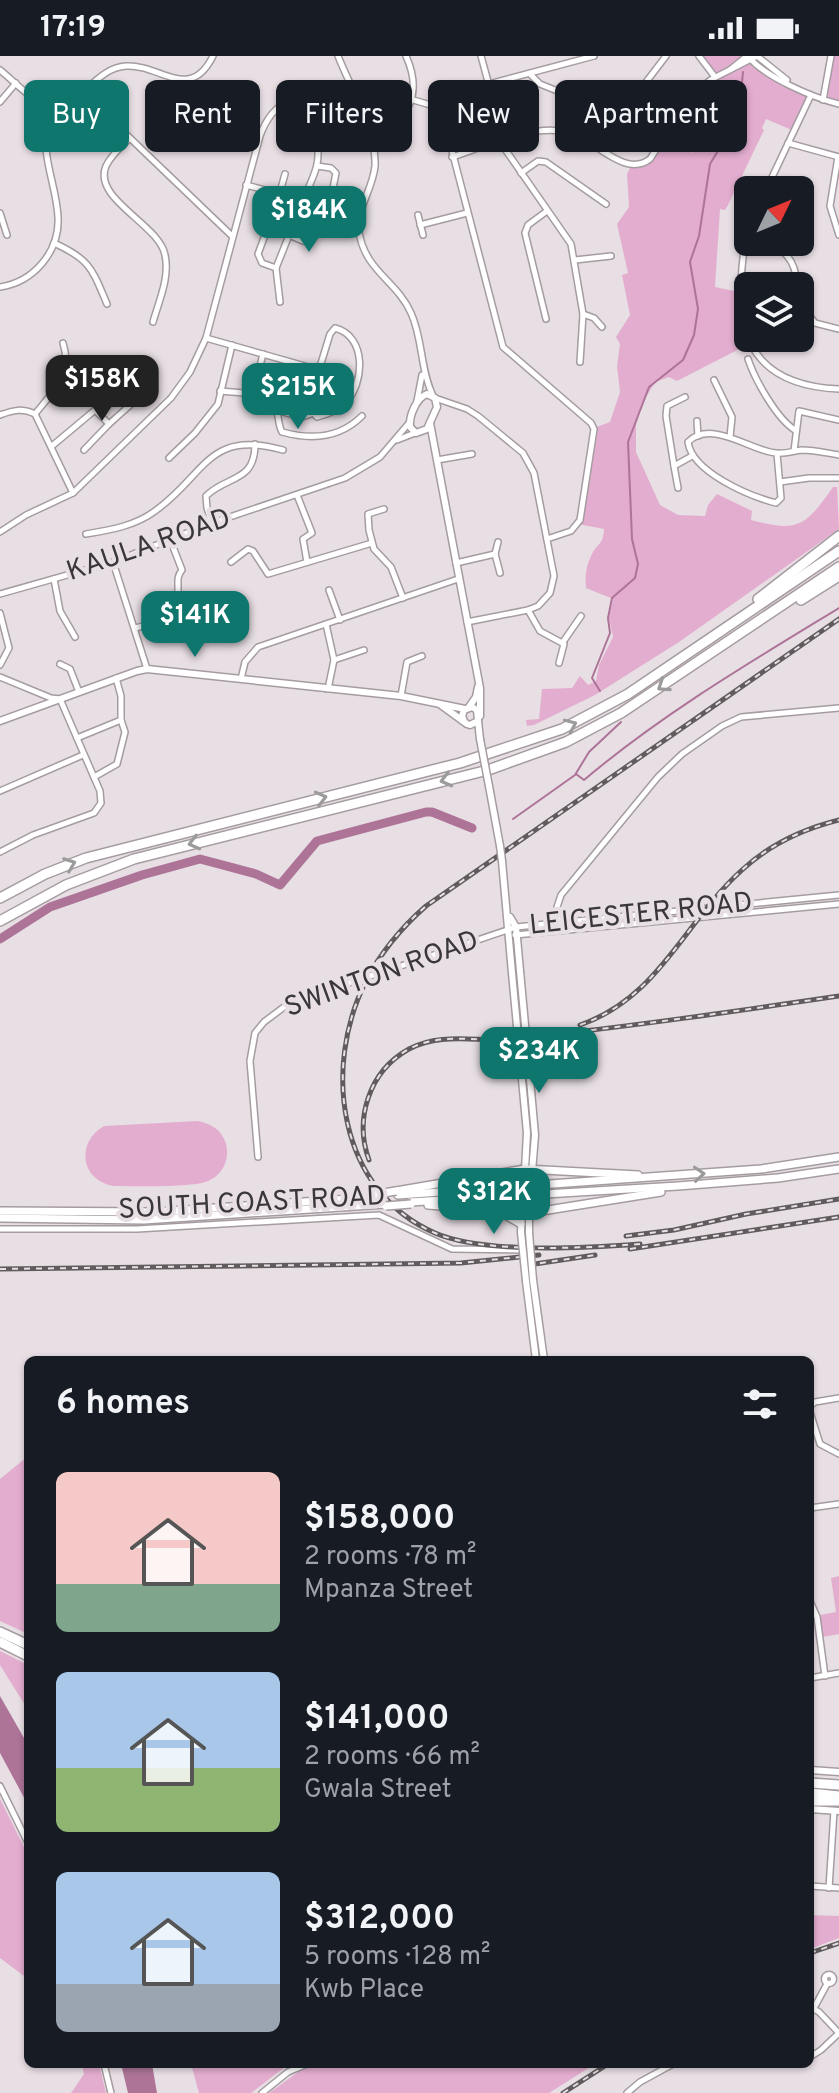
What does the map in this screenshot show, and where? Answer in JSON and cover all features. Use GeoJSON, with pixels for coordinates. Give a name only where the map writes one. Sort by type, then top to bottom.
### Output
{"type":"FeatureCollection","features":[{"type":"Feature","properties":{"kind":"highway"},"geometry":{"type":"LineString","coordinates":[[685,654],[839,536]]}},
{"type":"Feature","properties":{"kind":"highway"},"geometry":{"type":"LineString","coordinates":[[0,898],[45,874],[122,847],[512,748],[600,711],[839,551]]}},
{"type":"Feature","properties":{"kind":"highway"},"geometry":{"type":"LineString","coordinates":[[0,921],[66,885],[134,859],[488,770],[544,751],[621,713],[839,567]]}},
{"type":"Feature","properties":{"kind":"highway"},"geometry":{"type":"LineString","coordinates":[[727,643],[751,632],[839,576]]}},
{"type":"Feature","properties":{"kind":"highway"},"geometry":{"type":"LineString","coordinates":[[0,1632],[24,1643]]}},
{"type":"Feature","properties":{"kind":"highway"},"geometry":{"type":"LineString","coordinates":[[0,1642],[24,1654]]}},
{"type":"Feature","properties":{"kind":"highway"},"geometry":{"type":"LineString","coordinates":[[814,1783],[839,1785]]}},
{"type":"Feature","properties":{"kind":"highway"},"geometry":{"type":"LineString","coordinates":[[814,1795],[838,1805]]}},
{"type":"Feature","properties":{"kind":"highway"},"geometry":{"type":"LineString","coordinates":[[814,1802],[838,1805]]}},
{"type":"Feature","properties":{"kind":"main road","name":"SOUTH COAST ROAD"},"geometry":{"type":"LineString","coordinates":[[397,1193],[785,1167],[839,1157]]}},
{"type":"Feature","properties":{"kind":"main road","name":"SOUTH COAST ROAD"},"geometry":{"type":"LineString","coordinates":[[0,1211],[154,1212],[353,1199],[410,1203],[734,1182],[839,1169]]}},
{"type":"Feature","properties":{"kind":"main road"},"geometry":{"type":"LineString","coordinates":[[732,1171],[734,1182]]}},
{"type":"Feature","properties":{"kind":"main road"},"geometry":{"type":"LineString","coordinates":[[382,1201],[397,1193],[528,1172],[668,1176]]}},
{"type":"Feature","properties":{"kind":"main road"},"geometry":{"type":"LineString","coordinates":[[410,1203],[526,1210],[666,1191],[678,1186]]}},
{"type":"Feature","properties":{"kind":"main road","name":"SOUTH COAST ROAD"},"geometry":{"type":"LineString","coordinates":[[0,1218],[139,1220],[382,1201]]}},
{"type":"Feature","properties":{"kind":"main road"},"geometry":{"type":"LineString","coordinates":[[496,1210],[523,1230]]}},
{"type":"Feature","properties":{"kind":"street"},"geometry":{"type":"LineString","coordinates":[[96,80],[104,73],[128,66],[146,68],[173,79],[188,79],[204,71],[213,56]]}},
{"type":"Feature","properties":{"kind":"street"},"geometry":{"type":"LineString","coordinates":[[338,56],[347,80]]}},
{"type":"Feature","properties":{"kind":"street"},"geometry":{"type":"LineString","coordinates":[[406,56],[415,81],[412,92]]}},
{"type":"Feature","properties":{"kind":"street"},"geometry":{"type":"LineString","coordinates":[[481,56],[488,80]]}},
{"type":"Feature","properties":{"kind":"street"},"geometry":{"type":"LineString","coordinates":[[505,80],[594,56]]}},
{"type":"Feature","properties":{"kind":"street"},"geometry":{"type":"LineString","coordinates":[[646,80],[666,56]]}},
{"type":"Feature","properties":{"kind":"street"},"geometry":{"type":"LineString","coordinates":[[699,56],[715,77]]}},
{"type":"Feature","properties":{"kind":"street"},"geometry":{"type":"LineString","coordinates":[[823,100],[831,56]]}},
{"type":"Feature","properties":{"kind":"street"},"geometry":{"type":"LineString","coordinates":[[539,132],[566,132],[581,137],[627,165],[638,165],[650,159],[688,98],[715,77],[752,57],[811,95],[839,104]]}},
{"type":"Feature","properties":{"kind":"street"},"geometry":{"type":"LineString","coordinates":[[0,70],[24,88]]}},
{"type":"Feature","properties":{"kind":"street"},"geometry":{"type":"LineString","coordinates":[[530,74],[540,84],[555,90]]}},
{"type":"Feature","properties":{"kind":"street"},"geometry":{"type":"LineString","coordinates":[[0,102],[16,83]]}},
{"type":"Feature","properties":{"kind":"street"},"geometry":{"type":"LineString","coordinates":[[773,176],[811,95]]}},
{"type":"Feature","properties":{"kind":"street"},"geometry":{"type":"LineString","coordinates":[[412,99],[424,101],[438,110],[444,120],[503,347],[591,423],[594,429],[578,524],[571,531],[547,539]]}},
{"type":"Feature","properties":{"kind":"street"},"geometry":{"type":"LineString","coordinates":[[0,532],[26,515],[73,493],[171,398],[190,372],[206,338],[263,129],[276,111]]}},
{"type":"Feature","properties":{"kind":"street"},"geometry":{"type":"LineString","coordinates":[[153,322],[166,270],[165,251],[109,191],[104,180],[107,164],[130,138],[232,236]]}},
{"type":"Feature","properties":{"kind":"street"},"geometry":{"type":"LineString","coordinates":[[788,143],[838,157],[830,206],[839,235]]}},
{"type":"Feature","properties":{"kind":"street"},"geometry":{"type":"LineString","coordinates":[[0,287],[17,283],[37,270],[54,243],[58,216],[46,152]]}},
{"type":"Feature","properties":{"kind":"street"},"geometry":{"type":"LineString","coordinates":[[280,302],[276,268],[317,166],[319,152]]}},
{"type":"Feature","properties":{"kind":"street"},"geometry":{"type":"LineString","coordinates":[[373,152],[375,166],[359,218],[361,242],[372,266],[409,309],[436,411]]}},
{"type":"Feature","properties":{"kind":"street"},"geometry":{"type":"LineString","coordinates":[[452,157],[468,152]]}},
{"type":"Feature","properties":{"kind":"street"},"geometry":{"type":"LineString","coordinates":[[509,152],[569,240],[583,314],[580,362]]}},
{"type":"Feature","properties":{"kind":"street"},"geometry":{"type":"LineString","coordinates":[[521,173],[543,161],[606,204]]}},
{"type":"Feature","properties":{"kind":"street"},"geometry":{"type":"LineString","coordinates":[[317,166],[331,168],[336,173],[332,193]]}},
{"type":"Feature","properties":{"kind":"street"},"geometry":{"type":"LineString","coordinates":[[276,268],[262,263],[258,254],[285,174]]}},
{"type":"Feature","properties":{"kind":"street"},"geometry":{"type":"LineString","coordinates":[[246,185],[303,200]]}},
{"type":"Feature","properties":{"kind":"street"},"geometry":{"type":"LineString","coordinates":[[546,319],[525,233],[528,225],[547,211]]}},
{"type":"Feature","properties":{"kind":"street"},"geometry":{"type":"LineString","coordinates":[[0,213],[7,235]]}},
{"type":"Feature","properties":{"kind":"street"},"geometry":{"type":"LineString","coordinates":[[420,225],[467,213]]}},
{"type":"Feature","properties":{"kind":"street"},"geometry":{"type":"LineString","coordinates":[[418,215],[423,235]]}},
{"type":"Feature","properties":{"kind":"street"},"geometry":{"type":"LineString","coordinates":[[289,235],[303,241],[315,223]]}},
{"type":"Feature","properties":{"kind":"street"},"geometry":{"type":"LineString","coordinates":[[54,243],[88,263],[107,304]]}},
{"type":"Feature","properties":{"kind":"street"},"geometry":{"type":"LineString","coordinates":[[575,260],[611,256]]}},
{"type":"Feature","properties":{"kind":"street"},"geometry":{"type":"LineString","coordinates":[[746,256],[740,316],[753,350],[766,365],[786,378],[839,389]]}},
{"type":"Feature","properties":{"kind":"street"},"geometry":{"type":"LineString","coordinates":[[583,314],[594,318],[602,327]]}},
{"type":"Feature","properties":{"kind":"street"},"geometry":{"type":"LineString","coordinates":[[814,322],[839,329]]}},
{"type":"Feature","properties":{"kind":"street"},"geometry":{"type":"LineString","coordinates":[[335,328],[343,330],[357,351],[359,380],[344,405],[317,417],[311,414],[309,408],[330,334],[335,328]]}},
{"type":"Feature","properties":{"kind":"street"},"geometry":{"type":"LineString","coordinates":[[206,338],[319,370]]}},
{"type":"Feature","properties":{"kind":"street"},"geometry":{"type":"LineString","coordinates":[[35,414],[63,379],[66,361],[63,343]]}},
{"type":"Feature","properties":{"kind":"street"},"geometry":{"type":"LineString","coordinates":[[169,458],[216,408],[232,345]]}},
{"type":"Feature","properties":{"kind":"street"},"geometry":{"type":"LineString","coordinates":[[252,397],[263,354]]}},
{"type":"Feature","properties":{"kind":"street"},"geometry":{"type":"LineString","coordinates":[[748,359],[757,384],[786,423],[795,430]]}},
{"type":"Feature","properties":{"kind":"street"},"geometry":{"type":"LineString","coordinates":[[422,366],[417,401],[409,423],[434,449]]}},
{"type":"Feature","properties":{"kind":"street"},"geometry":{"type":"LineString","coordinates":[[52,446],[133,373]]}},
{"type":"Feature","properties":{"kind":"street"},"geometry":{"type":"LineString","coordinates":[[714,380],[732,417],[730,437]]}},
{"type":"Feature","properties":{"kind":"street"},"geometry":{"type":"LineString","coordinates":[[84,450],[148,389]]}},
{"type":"Feature","properties":{"kind":"street"},"geometry":{"type":"LineString","coordinates":[[220,391],[244,393],[271,402],[279,411],[302,417],[311,414]]}},
{"type":"Feature","properties":{"kind":"street"},"geometry":{"type":"LineString","coordinates":[[417,401],[423,395],[434,397],[478,416],[527,458],[534,473],[554,576],[552,587],[543,602],[528,610],[466,622]]}},
{"type":"Feature","properties":{"kind":"street"},"geometry":{"type":"LineString","coordinates":[[678,488],[665,413],[669,404],[685,397]]}},
{"type":"Feature","properties":{"kind":"street"},"geometry":{"type":"LineString","coordinates":[[417,433],[427,429],[436,411],[456,405]]}},
{"type":"Feature","properties":{"kind":"street"},"geometry":{"type":"LineString","coordinates":[[0,415],[15,410],[35,414],[73,493]]}},
{"type":"Feature","properties":{"kind":"street"},"geometry":{"type":"LineString","coordinates":[[95,410],[109,424]]}},
{"type":"Feature","properties":{"kind":"street"},"geometry":{"type":"LineString","coordinates":[[279,411],[282,432],[305,437],[332,434],[350,426],[362,416]]}},
{"type":"Feature","properties":{"kind":"street"},"geometry":{"type":"LineString","coordinates":[[794,451],[799,411],[839,420]]}},
{"type":"Feature","properties":{"kind":"street"},"geometry":{"type":"LineString","coordinates":[[697,421],[698,436]]}},
{"type":"Feature","properties":{"kind":"street","name":"KAULA ROAD"},"geometry":{"type":"LineString","coordinates":[[0,594],[113,562],[359,471],[396,441],[409,423]]}},
{"type":"Feature","properties":{"kind":"street"},"geometry":{"type":"LineString","coordinates":[[430,423],[481,698],[480,739],[500,846],[511,930],[524,1057],[528,1172],[523,1230],[543,1356]]}},
{"type":"Feature","properties":{"kind":"street","name":"KAULA ROAD"},"geometry":{"type":"LineString","coordinates":[[396,441],[417,433]]}},
{"type":"Feature","properties":{"kind":"street"},"geometry":{"type":"LineString","coordinates":[[777,454],[779,502],[768,501],[715,476],[692,456],[688,442],[698,436],[730,437],[777,454],[794,451],[839,455]]}},
{"type":"Feature","properties":{"kind":"street"},"geometry":{"type":"LineString","coordinates":[[86,534],[118,529],[148,515],[211,457],[236,444],[255,444],[283,450]]}},
{"type":"Feature","properties":{"kind":"street"},"geometry":{"type":"LineString","coordinates":[[212,523],[206,496],[239,478],[252,465],[255,444]]}},
{"type":"Feature","properties":{"kind":"street"},"geometry":{"type":"LineString","coordinates":[[436,460],[472,454]]}},
{"type":"Feature","properties":{"kind":"street"},"geometry":{"type":"LineString","coordinates":[[674,466],[692,456]]}},
{"type":"Feature","properties":{"kind":"street"},"geometry":{"type":"LineString","coordinates":[[780,482],[839,478]]}},
{"type":"Feature","properties":{"kind":"street"},"geometry":{"type":"LineString","coordinates":[[297,495],[312,533],[303,539],[307,562]]}},
{"type":"Feature","properties":{"kind":"street"},"geometry":{"type":"LineString","coordinates":[[384,509],[368,514],[372,543],[394,571],[403,598]]}},
{"type":"Feature","properties":{"kind":"street"},"geometry":{"type":"LineString","coordinates":[[135,628],[165,620],[176,607],[178,576],[182,570],[170,539]]}},
{"type":"Feature","properties":{"kind":"street"},"geometry":{"type":"LineString","coordinates":[[498,542],[495,554],[500,573]]}},
{"type":"Feature","properties":{"kind":"street"},"geometry":{"type":"LineString","coordinates":[[231,562],[248,549],[268,574],[372,543]]}},
{"type":"Feature","properties":{"kind":"street"},"geometry":{"type":"LineString","coordinates":[[455,564],[495,554]]}},
{"type":"Feature","properties":{"kind":"street"},"geometry":{"type":"LineString","coordinates":[[113,562],[147,669]]}},
{"type":"Feature","properties":{"kind":"street"},"geometry":{"type":"LineString","coordinates":[[54,579],[60,611],[75,637]]}},
{"type":"Feature","properties":{"kind":"street"},"geometry":{"type":"LineString","coordinates":[[241,679],[245,662],[255,650],[458,579]]}},
{"type":"Feature","properties":{"kind":"street"},"geometry":{"type":"LineString","coordinates":[[329,590],[340,620]]}},
{"type":"Feature","properties":{"kind":"street"},"geometry":{"type":"LineString","coordinates":[[528,610],[540,631],[563,642],[565,646],[559,663]]}},
{"type":"Feature","properties":{"kind":"street"},"geometry":{"type":"LineString","coordinates":[[0,613],[9,648],[0,665]]}},
{"type":"Feature","properties":{"kind":"street"},"geometry":{"type":"LineString","coordinates":[[563,642],[581,616]]}},
{"type":"Feature","properties":{"kind":"street"},"geometry":{"type":"LineString","coordinates":[[326,624],[334,660],[328,689]]}},
{"type":"Feature","properties":{"kind":"street"},"geometry":{"type":"LineString","coordinates":[[334,660],[364,650]]}},
{"type":"Feature","properties":{"kind":"street"},"geometry":{"type":"LineString","coordinates":[[401,696],[410,661],[422,656]]}},
{"type":"Feature","properties":{"kind":"street"},"geometry":{"type":"LineString","coordinates":[[60,664],[70,669],[79,692]]}},
{"type":"Feature","properties":{"kind":"street"},"geometry":{"type":"LineString","coordinates":[[0,721],[147,669],[431,700],[477,710],[479,718]]}},
{"type":"Feature","properties":{"kind":"street"},"geometry":{"type":"LineString","coordinates":[[0,677],[60,699]]}},
{"type":"Feature","properties":{"kind":"street"},"geometry":{"type":"LineString","coordinates":[[94,777],[117,764],[125,732],[116,678]]}},
{"type":"Feature","properties":{"kind":"street"},"geometry":{"type":"LineString","coordinates":[[477,679],[477,694],[462,716],[480,739]]}},
{"type":"Feature","properties":{"kind":"street"},"geometry":{"type":"LineString","coordinates":[[0,852],[33,835],[94,813],[101,803],[94,777],[60,699]]}},
{"type":"Feature","properties":{"kind":"street"},"geometry":{"type":"LineString","coordinates":[[431,700],[467,723]]}},
{"type":"Feature","properties":{"kind":"street"},"geometry":{"type":"LineString","coordinates":[[557,926],[557,907],[561,895],[671,763],[736,718],[839,708]]}},
{"type":"Feature","properties":{"kind":"street"},"geometry":{"type":"LineString","coordinates":[[467,723],[479,718]]}},
{"type":"Feature","properties":{"kind":"street"},"geometry":{"type":"LineString","coordinates":[[77,738],[121,720]]}},
{"type":"Feature","properties":{"kind":"street"},"geometry":{"type":"LineString","coordinates":[[0,791],[83,755]]}},
{"type":"Feature","properties":{"kind":"street","name":"LEICESTER ROAD"},"geometry":{"type":"LineString","coordinates":[[518,935],[631,915],[839,895]]}},
{"type":"Feature","properties":{"kind":"street","name":"LEICESTER ROAD"},"geometry":{"type":"LineString","coordinates":[[498,934],[511,930],[632,923],[839,904]]}},
{"type":"Feature","properties":{"kind":"street"},"geometry":{"type":"LineString","coordinates":[[631,915],[632,923]]}},
{"type":"Feature","properties":{"kind":"street"},"geometry":{"type":"LineString","coordinates":[[511,930],[518,935],[516,972]]}},
{"type":"Feature","properties":{"kind":"street","name":"SWINTON ROAD"},"geometry":{"type":"LineString","coordinates":[[258,1157],[250,1061],[255,1033],[264,1022],[284,1007],[498,934]]}},
{"type":"Feature","properties":{"kind":"street"},"geometry":{"type":"LineString","coordinates":[[523,1230],[526,1210]]}},
{"type":"Feature","properties":{"kind":"street"},"geometry":{"type":"LineString","coordinates":[[0,1229],[137,1229],[379,1215],[391,1218],[442,1247],[468,1251],[525,1250]]}},
{"type":"Feature","properties":{"kind":"street"},"geometry":{"type":"LineString","coordinates":[[530,1280],[536,1356]]}},
{"type":"Feature","properties":{"kind":"street"},"geometry":{"type":"LineString","coordinates":[[814,1403],[839,1398]]}},
{"type":"Feature","properties":{"kind":"street"},"geometry":{"type":"LineString","coordinates":[[814,1423],[820,1444],[828,1451],[839,1454]]}},
{"type":"Feature","properties":{"kind":"street"},"geometry":{"type":"LineString","coordinates":[[814,1507],[839,1504]]}},
{"type":"Feature","properties":{"kind":"street"},"geometry":{"type":"LineString","coordinates":[[814,1610],[825,1676]]}},
{"type":"Feature","properties":{"kind":"street"},"geometry":{"type":"LineString","coordinates":[[814,1677],[839,1673]]}},
{"type":"Feature","properties":{"kind":"street"},"geometry":{"type":"LineString","coordinates":[[814,1770],[839,1772]]}},
{"type":"Feature","properties":{"kind":"street"},"geometry":{"type":"LineString","coordinates":[[0,1786],[24,1835]]}},
{"type":"Feature","properties":{"kind":"street"},"geometry":{"type":"LineString","coordinates":[[814,1808],[838,1805],[829,1888]]}},
{"type":"Feature","properties":{"kind":"street"},"geometry":{"type":"LineString","coordinates":[[814,1886],[839,1888]]}},
{"type":"Feature","properties":{"kind":"street"},"geometry":{"type":"LineString","coordinates":[[814,2005],[827,1984]]}},
{"type":"Feature","properties":{"kind":"street"},"geometry":{"type":"LineString","coordinates":[[814,2010],[839,2033],[814,2054]]}},
{"type":"Feature","properties":{"kind":"street"},"geometry":{"type":"LineString","coordinates":[[105,2068],[111,2093]]}},
{"type":"Feature","properties":{"kind":"street"},"geometry":{"type":"LineString","coordinates":[[262,2093],[298,2068]]}},
{"type":"Feature","properties":{"kind":"street"},"geometry":{"type":"LineString","coordinates":[[627,2093],[666,2068]]}},
{"type":"Feature","properties":{"kind":"shaded area"},"geometry":{"type":"Polygon","coordinates":[[[699,56],[757,56],[793,85],[811,95],[794,131],[766,119],[764,130],[742,176],[734,176],[734,192],[728,205],[725,210],[720,209],[715,287],[734,291],[734,352],[677,381],[669,377],[655,382],[641,406],[636,425],[636,452],[660,505],[678,515],[705,516],[708,505],[717,494],[752,511],[751,520],[790,526],[808,518],[833,487],[837,487],[839,529],[679,642],[595,695],[527,726],[526,720],[539,719],[542,689],[572,688],[580,676],[588,685],[596,681],[599,665],[613,637],[609,618],[613,599],[586,588],[588,562],[601,541],[604,529],[578,524],[594,428],[610,422],[620,392],[617,366],[620,344],[616,337],[630,315],[622,275],[628,273],[617,224],[629,207],[627,174],[631,166],[647,161],[653,152],[747,152],[747,80],[712,80],[715,78],[699,56]]]}},
{"type":"Feature","properties":{"kind":"shaded area"},"geometry":{"type":"Polygon","coordinates":[[[831,56],[839,56],[839,103],[823,100],[831,56]]]}},
{"type":"Feature","properties":{"kind":"shaded area"},"geometry":{"type":"Polygon","coordinates":[[[198,1121],[219,1131],[227,1150],[221,1171],[208,1181],[176,1186],[113,1186],[102,1182],[88,1169],[86,1150],[89,1141],[104,1126],[198,1121]]]}},
{"type":"Feature","properties":{"kind":"shaded area"},"geometry":{"type":"Polygon","coordinates":[[[24,1459],[24,1632],[0,1621],[0,1479],[24,1459]]]}},
{"type":"Feature","properties":{"kind":"shaded area"},"geometry":{"type":"Polygon","coordinates":[[[839,1576],[839,1634],[823,1637],[820,1615],[836,1612],[831,1578],[839,1576]]]}},
{"type":"Feature","properties":{"kind":"shaded area"},"geometry":{"type":"Polygon","coordinates":[[[0,1651],[24,1663],[24,1704],[0,1665],[0,1651]]]}},
{"type":"Feature","properties":{"kind":"shaded area"},"geometry":{"type":"Polygon","coordinates":[[[0,1696],[24,1738],[24,1798],[0,1753],[0,1696]]]}},
{"type":"Feature","properties":{"kind":"shaded area"},"geometry":{"type":"Polygon","coordinates":[[[0,1799],[24,1847],[24,1976],[0,1958],[0,1799]]]}},
{"type":"Feature","properties":{"kind":"shaded area"},"geometry":{"type":"Polygon","coordinates":[[[814,1915],[839,1916],[839,1938],[814,1947],[814,1915]]]}},
{"type":"Feature","properties":{"kind":"shaded area"},"geometry":{"type":"Polygon","coordinates":[[[83,2068],[100,2068],[106,2093],[71,2093],[84,2074],[83,2068]]]}},
{"type":"Feature","properties":{"kind":"shaded area"},"geometry":{"type":"Polygon","coordinates":[[[122,2068],[153,2068],[157,2093],[128,2093],[122,2068]]]}},
{"type":"Feature","properties":{"kind":"shaded area"},"geometry":{"type":"Polygon","coordinates":[[[192,2068],[284,2068],[251,2093],[199,2093],[192,2068]]]}},
{"type":"Feature","properties":{"kind":"shaded area"},"geometry":{"type":"Polygon","coordinates":[[[589,2068],[549,2093],[269,2093],[301,2070],[589,2068]]]}},
{"type":"Feature","properties":{"kind":"waterway"},"geometry":{"type":"LineString","coordinates":[[600,691],[592,678],[610,633],[608,618],[612,598],[635,578],[638,564],[632,539],[628,442],[649,387],[683,360],[694,335],[698,309],[690,262],[699,236],[710,164],[730,131],[740,103],[743,72]]}},
{"type":"Feature","properties":{"kind":"waterway"},"geometry":{"type":"LineString","coordinates":[[576,774],[584,780],[676,711],[839,608]]}},
{"type":"Feature","properties":{"kind":"waterway"},"geometry":{"type":"LineString","coordinates":[[513,819],[575,775],[589,752],[621,722]]}},
{"type":"Feature","properties":{"kind":"waterway"},"geometry":{"type":"LineString","coordinates":[[0,939],[50,907],[142,875],[200,859],[256,874],[280,885],[317,841],[426,812],[472,828]]}},
{"type":"Feature","properties":{"kind":"railway"},"geometry":{"type":"LineString","coordinates":[[640,1244],[535,1248],[480,1244],[435,1233],[402,1214],[377,1188],[359,1158],[348,1124],[343,1088],[345,1051],[352,1015],[378,960],[426,906],[839,619]]}},
{"type":"Feature","properties":{"kind":"railway"},"geometry":{"type":"LineString","coordinates":[[580,1025],[608,1012],[651,978],[721,891],[752,861],[787,839],[839,820]]}},
{"type":"Feature","properties":{"kind":"railway"},"geometry":{"type":"LineString","coordinates":[[369,1160],[363,1128],[368,1097],[395,1058],[421,1044],[446,1039],[498,1040],[552,1035],[839,996]]}},
{"type":"Feature","properties":{"kind":"railway"},"geometry":{"type":"LineString","coordinates":[[626,1236],[839,1199]]}},
{"type":"Feature","properties":{"kind":"railway"},"geometry":{"type":"LineString","coordinates":[[630,1249],[839,1217]]}},
{"type":"Feature","properties":{"kind":"railway"},"geometry":{"type":"LineString","coordinates":[[0,1269],[461,1263],[539,1255]]}},
{"type":"Feature","properties":{"kind":"railway"},"geometry":{"type":"LineString","coordinates":[[528,1265],[595,1255]]}},
{"type":"Feature","properties":{"kind":"railway"},"geometry":{"type":"LineString","coordinates":[[814,1952],[839,1943]]}},
{"type":"Feature","properties":{"kind":"railway"},"geometry":{"type":"LineString","coordinates":[[563,2093],[602,2068]]}}]}
